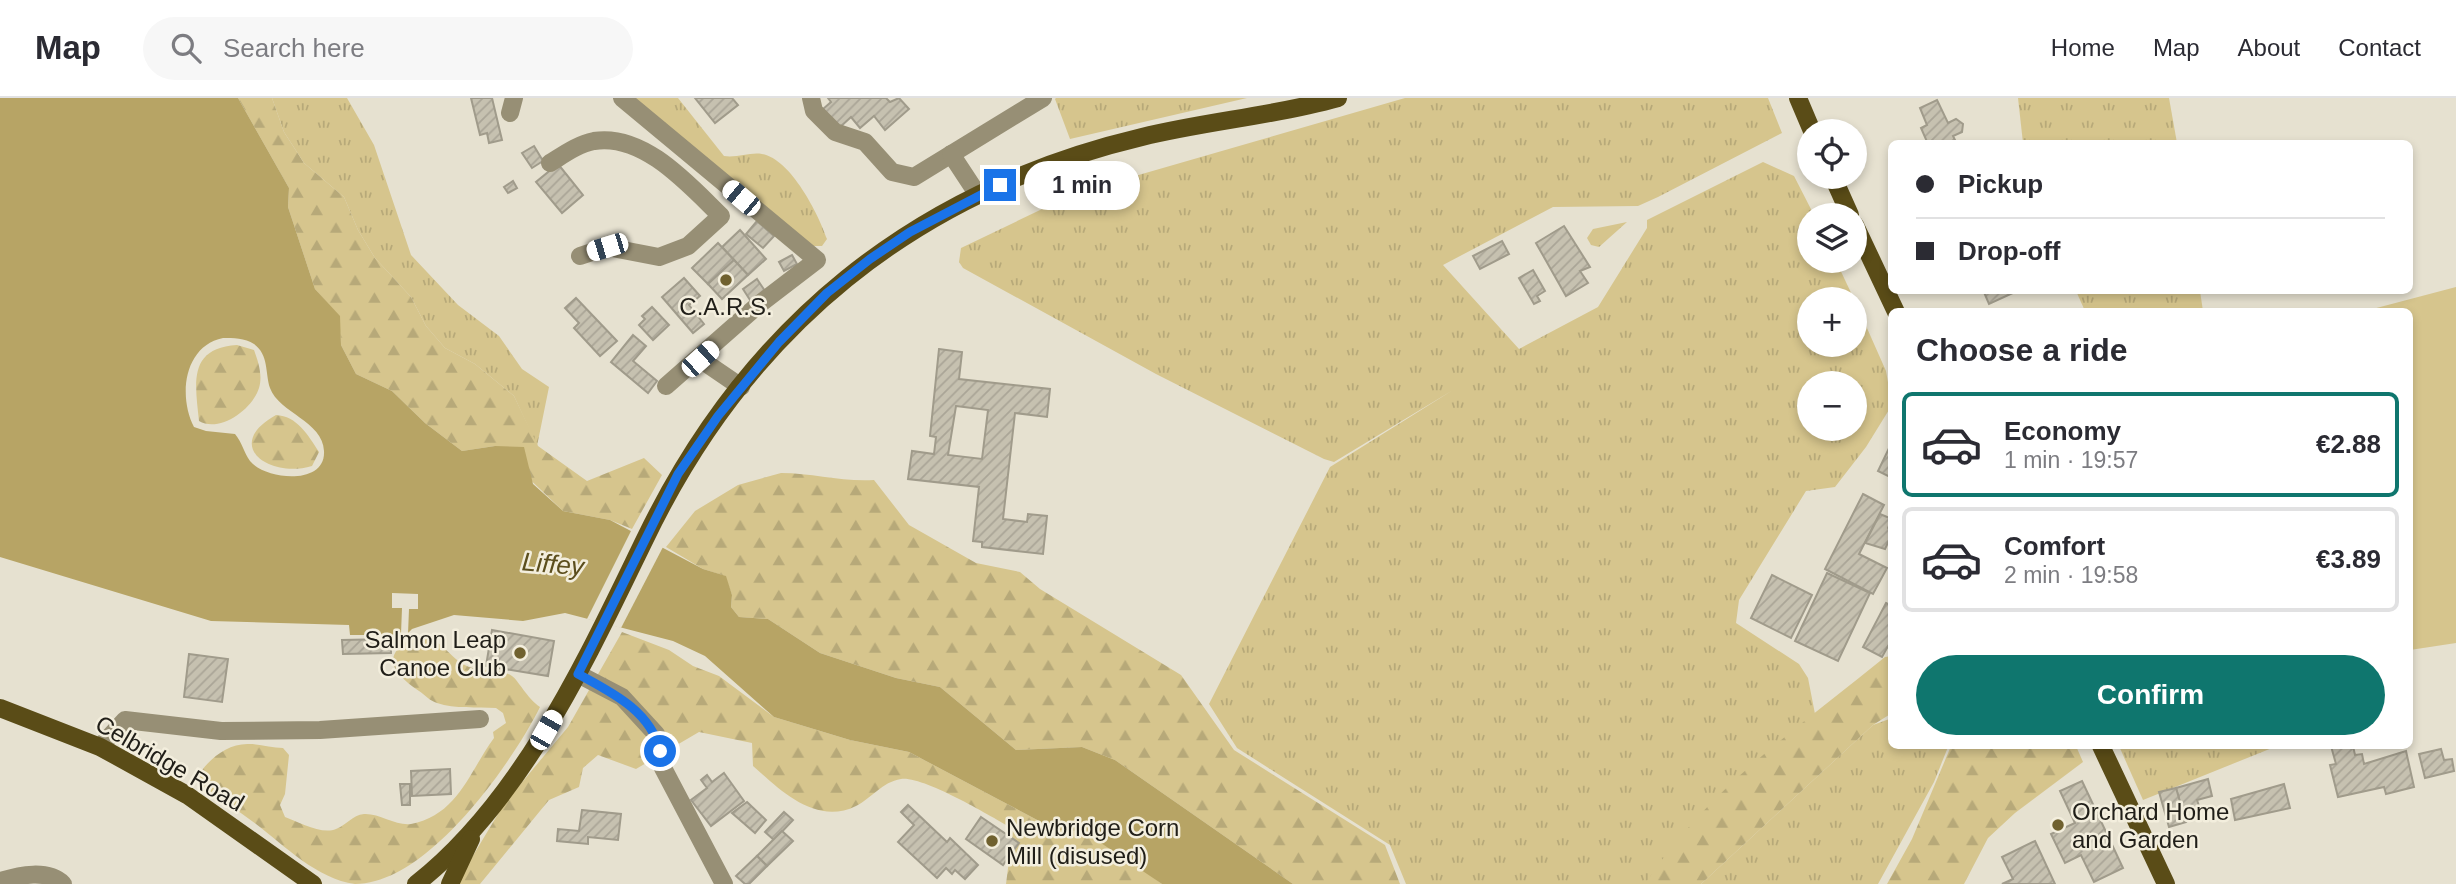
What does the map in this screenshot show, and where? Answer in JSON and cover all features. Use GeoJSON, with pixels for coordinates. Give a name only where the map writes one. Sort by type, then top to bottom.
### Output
{"type":"FeatureCollection","features":[{"type":"Feature","properties":{"kind":"main road"},"geometry":{"type":"LineString","coordinates":[[416,884],[448,856],[480,821],[546,730],[597,639],[660,509],[697,446],[741,387],[801,317],[845,277],[910,232],[978,195],[1049,165],[1143,136],[1338,98]]}},
{"type":"Feature","properties":{"kind":"main road"},"geometry":{"type":"LineString","coordinates":[[1798,98],[1807,119]]}},
{"type":"Feature","properties":{"kind":"main road"},"geometry":{"type":"LineString","coordinates":[[1867,250],[1894,308]]}},
{"type":"Feature","properties":{"kind":"main road","name":"Celbridge Road"},"geometry":{"type":"LineString","coordinates":[[0,708],[100,747],[187,795],[314,882]]}},
{"type":"Feature","properties":{"kind":"main road"},"geometry":{"type":"LineString","coordinates":[[2102,749],[2166,884]]}},
{"type":"Feature","properties":{"kind":"main road"},"geometry":{"type":"LineString","coordinates":[[450,884],[480,821]]}},
{"type":"Feature","properties":{"kind":"street"},"geometry":{"type":"LineString","coordinates":[[622,98],[817,260],[757,306],[700,359],[666,386]]}},
{"type":"Feature","properties":{"kind":"street"},"geometry":{"type":"LineString","coordinates":[[811,98],[814,111],[835,132],[865,142],[892,172],[914,177],[1043,98]]}},
{"type":"Feature","properties":{"kind":"street"},"geometry":{"type":"LineString","coordinates":[[550,163],[593,141],[625,143],[671,170],[721,216]]}},
{"type":"Feature","properties":{"kind":"street"},"geometry":{"type":"LineString","coordinates":[[951,154],[978,195]]}},
{"type":"Feature","properties":{"kind":"street"},"geometry":{"type":"LineString","coordinates":[[580,256],[607,247],[659,257],[688,246],[741,198]]}},
{"type":"Feature","properties":{"kind":"street"},"geometry":{"type":"LineString","coordinates":[[700,359],[741,387]]}},
{"type":"Feature","properties":{"kind":"street"},"geometry":{"type":"LineString","coordinates":[[578,674],[622,697],[656,734],[663,768],[724,884]]}},
{"type":"Feature","properties":{"kind":"street"},"geometry":{"type":"LineString","coordinates":[[100,747],[125,720],[221,731],[295,730],[480,719]]}},
{"type":"Feature","properties":{"kind":"street"},"geometry":{"type":"LineString","coordinates":[[1,881],[36,874],[58,879],[63,884]]}},
{"type":"Feature","properties":{"kind":"green space"},"geometry":{"type":"Polygon","coordinates":[[[238,98],[272,98],[284,132],[304,163],[344,197],[358,230],[375,258],[411,297],[426,326],[445,348],[475,364],[514,396],[538,446],[587,481],[644,458],[662,475],[632,529],[610,520],[563,511],[495,446],[462,451],[425,423],[392,391],[356,374],[341,345],[339,316],[315,289],[288,207],[289,188],[238,98]]]}},
{"type":"Feature","properties":{"kind":"green space"},"geometry":{"type":"Polygon","coordinates":[[[272,98],[347,98],[374,145],[411,255],[458,305],[499,336],[522,369],[549,387],[537,446],[514,396],[475,364],[445,348],[426,326],[411,297],[375,258],[358,230],[344,197],[304,163],[284,132],[272,98]]]}},
{"type":"Feature","properties":{"kind":"green space"},"geometry":{"type":"Polygon","coordinates":[[[632,98],[678,98],[724,156],[762,154],[773,158],[793,177],[818,216],[827,239],[822,246],[813,246],[632,98]]]}},
{"type":"Feature","properties":{"kind":"green space"},"geometry":{"type":"Polygon","coordinates":[[[1056,98],[1247,98],[1070,139],[1055,99],[1056,98]]]}},
{"type":"Feature","properties":{"kind":"green space"},"geometry":{"type":"Polygon","coordinates":[[[1405,98],[1768,98],[1782,133],[1658,197],[1638,206],[1553,207],[1443,265],[1519,349],[1598,307],[1647,228],[1647,220],[1763,162],[1794,176],[1797,189],[1801,189],[1808,203],[1797,203],[1797,273],[1842,273],[1848,287],[1797,287],[1797,357],[1867,357],[1867,328],[1886,371],[1888,382],[1888,411],[1866,447],[1835,487],[1806,491],[1739,600],[1736,623],[1799,664],[1808,678],[1815,714],[1646,884],[1406,884],[1390,845],[1237,748],[1209,704],[1330,467],[1453,390],[1334,462],[1156,374],[963,268],[959,262],[961,248],[1059,201],[1097,187],[1405,98]]]}},
{"type":"Feature","properties":{"kind":"green space"},"geometry":{"type":"Polygon","coordinates":[[[2018,98],[2169,98],[2176,140],[2023,140],[2018,98]]]}},
{"type":"Feature","properties":{"kind":"green space"},"geometry":{"type":"Polygon","coordinates":[[[1627,222],[1599,247],[1591,245],[1587,238],[1593,229],[1627,222]]]}},
{"type":"Feature","properties":{"kind":"green space"},"geometry":{"type":"Polygon","coordinates":[[[2456,287],[2456,643],[2413,650],[2413,308],[2376,308],[2456,287]]]}},
{"type":"Feature","properties":{"kind":"green space"},"geometry":{"type":"Polygon","coordinates":[[[2077,294],[2200,294],[2203,308],[2084,308],[2077,294]]]}},
{"type":"Feature","properties":{"kind":"green space"},"geometry":{"type":"Polygon","coordinates":[[[237,345],[254,350],[256,354],[260,378],[255,396],[242,411],[225,422],[207,424],[199,421],[196,381],[202,360],[221,348],[237,345]]]}},
{"type":"Feature","properties":{"kind":"green space"},"geometry":{"type":"Polygon","coordinates":[[[276,415],[296,423],[311,439],[319,452],[312,466],[281,468],[258,457],[252,448],[253,437],[260,426],[276,415]]]}},
{"type":"Feature","properties":{"kind":"green space"},"geometry":{"type":"Polygon","coordinates":[[[781,473],[874,480],[909,525],[976,563],[1020,572],[1040,589],[1181,675],[1234,750],[1385,845],[1400,884],[1293,884],[1115,760],[1082,747],[1016,750],[940,687],[896,678],[820,653],[768,619],[739,617],[731,607],[732,595],[725,576],[703,569],[666,547],[695,511],[738,485],[781,473]]]}},
{"type":"Feature","properties":{"kind":"green space"},"geometry":{"type":"Polygon","coordinates":[[[622,632],[669,650],[693,666],[719,676],[774,717],[850,740],[909,752],[1056,830],[1092,832],[1162,884],[1006,884],[1013,829],[958,798],[925,784],[901,779],[888,783],[856,806],[827,812],[787,794],[753,766],[752,743],[699,732],[636,769],[598,755],[583,768],[579,787],[549,800],[480,884],[456,884],[504,804],[568,727],[622,632]]]}},
{"type":"Feature","properties":{"kind":"green space"},"geometry":{"type":"Polygon","coordinates":[[[414,637],[433,640],[469,667],[512,676],[540,707],[510,758],[488,788],[438,843],[411,864],[383,879],[355,884],[341,881],[315,869],[195,781],[210,761],[232,747],[249,744],[283,748],[289,755],[285,794],[280,805],[285,817],[303,825],[330,830],[364,814],[411,824],[440,812],[469,778],[494,738],[493,732],[506,723],[503,713],[496,708],[459,707],[437,703],[402,678],[393,658],[403,644],[414,637]]]}},
{"type":"Feature","properties":{"kind":"green space"},"geometry":{"type":"Polygon","coordinates":[[[1888,657],[1888,716],[1873,725],[1701,884],[1645,884],[1697,818],[1726,789],[1756,761],[1888,657]]]}},
{"type":"Feature","properties":{"kind":"green space"},"geometry":{"type":"Polygon","coordinates":[[[1888,719],[1888,749],[1947,749],[1934,782],[1878,884],[1701,884],[1873,725],[1888,719]]]}},
{"type":"Feature","properties":{"kind":"green space"},"geometry":{"type":"Polygon","coordinates":[[[1950,749],[2077,749],[2083,762],[2015,813],[1988,838],[1964,884],[1887,884],[1912,839],[1950,749]]]}},
{"type":"Feature","properties":{"kind":"green space"},"geometry":{"type":"Polygon","coordinates":[[[2120,749],[2270,749],[2143,800],[2120,749]]]}},
{"type":"Feature","properties":{"kind":"water","name":"Liffey"},"geometry":{"type":"Polygon","coordinates":[[[0,98],[238,98],[289,188],[288,207],[315,289],[340,316],[341,345],[356,374],[392,391],[425,423],[462,451],[495,446],[524,447],[533,484],[563,511],[610,520],[703,569],[726,576],[732,595],[731,607],[739,617],[768,619],[820,653],[896,678],[940,687],[1016,750],[1082,747],[1115,760],[1293,884],[1162,884],[1098,841],[1092,832],[1056,830],[909,752],[850,740],[774,717],[705,656],[673,641],[565,613],[523,621],[454,615],[412,629],[406,635],[350,635],[349,625],[211,621],[0,557],[0,98]],[[223,338],[200,351],[188,374],[186,401],[194,427],[235,434],[250,461],[268,472],[293,476],[305,475],[315,470],[322,462],[322,441],[309,424],[275,397],[259,348],[247,341],[223,338]]]}},
{"type":"Feature","properties":{"kind":"pier"},"geometry":{"type":"Polygon","coordinates":[[[632,529],[663,547],[621,628],[587,619],[632,529]]]}},
{"type":"Feature","properties":{"kind":"pier"},"geometry":{"type":"Polygon","coordinates":[[[392,593],[418,594],[418,609],[409,609],[408,634],[401,634],[402,608],[392,608],[392,593]]]}},
{"type":"Feature","properties":{"kind":"building"},"geometry":{"type":"Polygon","coordinates":[[[471,98],[492,98],[502,140],[489,143],[487,133],[480,135],[471,98]]]}},
{"type":"Feature","properties":{"kind":"building"},"geometry":{"type":"Polygon","coordinates":[[[695,98],[732,98],[738,105],[715,123],[695,98]]]}},
{"type":"Feature","properties":{"kind":"building"},"geometry":{"type":"Polygon","coordinates":[[[828,98],[886,98],[890,102],[899,98],[909,109],[885,130],[874,116],[860,128],[851,117],[839,128],[823,109],[831,102],[828,98]]]}},
{"type":"Feature","properties":{"kind":"building"},"geometry":{"type":"Polygon","coordinates":[[[1937,100],[1948,123],[1956,119],[1963,124],[1962,132],[1953,136],[1955,140],[1926,140],[1921,128],[1927,125],[1920,108],[1937,100]]]}},
{"type":"Feature","properties":{"kind":"building"},"geometry":{"type":"Polygon","coordinates":[[[534,146],[543,161],[532,168],[522,153],[534,146]]]}},
{"type":"Feature","properties":{"kind":"building"},"geometry":{"type":"Polygon","coordinates":[[[558,164],[583,195],[562,213],[536,182],[558,164]]]}},
{"type":"Feature","properties":{"kind":"building"},"geometry":{"type":"Polygon","coordinates":[[[513,181],[517,188],[508,193],[504,187],[513,181]]]}},
{"type":"Feature","properties":{"kind":"building"},"geometry":{"type":"Polygon","coordinates":[[[757,221],[774,236],[763,248],[746,234],[757,221]]]}},
{"type":"Feature","properties":{"kind":"building"},"geometry":{"type":"Polygon","coordinates":[[[1564,226],[1590,267],[1580,271],[1588,283],[1566,296],[1536,243],[1564,226]]]}},
{"type":"Feature","properties":{"kind":"building"},"geometry":{"type":"Polygon","coordinates":[[[740,230],[766,259],[748,275],[722,247],[740,230]]]}},
{"type":"Feature","properties":{"kind":"building"},"geometry":{"type":"Polygon","coordinates":[[[1502,241],[1509,254],[1480,269],[1473,256],[1502,241]]]}},
{"type":"Feature","properties":{"kind":"building"},"geometry":{"type":"Polygon","coordinates":[[[718,243],[734,260],[708,284],[692,268],[718,243]]]}},
{"type":"Feature","properties":{"kind":"building"},"geometry":{"type":"Polygon","coordinates":[[[792,255],[797,264],[784,271],[779,262],[792,255]]]}},
{"type":"Feature","properties":{"kind":"building"},"geometry":{"type":"Polygon","coordinates":[[[734,260],[748,275],[722,299],[708,284],[734,260]]]}},
{"type":"Feature","properties":{"kind":"building"},"geometry":{"type":"Polygon","coordinates":[[[1533,270],[1545,291],[1537,296],[1540,301],[1534,304],[1519,278],[1533,270]]]}},
{"type":"Feature","properties":{"kind":"building"},"geometry":{"type":"Polygon","coordinates":[[[684,278],[700,296],[689,305],[704,324],[693,333],[662,297],[684,278]]]}},
{"type":"Feature","properties":{"kind":"building"},"geometry":{"type":"Polygon","coordinates":[[[757,279],[765,291],[750,300],[743,289],[757,279]]]}},
{"type":"Feature","properties":{"kind":"building"},"geometry":{"type":"Polygon","coordinates":[[[1985,294],[2011,294],[1989,304],[1985,294]]]}},
{"type":"Feature","properties":{"kind":"building"},"geometry":{"type":"Polygon","coordinates":[[[576,298],[617,341],[600,356],[574,328],[579,323],[565,308],[576,298]]]}},
{"type":"Feature","properties":{"kind":"building"},"geometry":{"type":"Polygon","coordinates":[[[652,307],[669,325],[653,340],[639,325],[645,319],[642,316],[652,307]]]}},
{"type":"Feature","properties":{"kind":"building"},"geometry":{"type":"Polygon","coordinates":[[[633,335],[646,346],[633,361],[657,381],[648,393],[611,362],[633,335]]]}},
{"type":"Feature","properties":{"kind":"building"},"geometry":{"type":"Polygon","coordinates":[[[939,349],[962,352],[959,379],[1050,389],[1047,417],[1015,413],[1003,519],[1027,522],[1028,514],[1047,516],[1043,554],[982,547],[982,542],[973,541],[979,487],[908,479],[912,451],[934,454],[936,437],[930,436],[939,349]],[[956,406],[948,455],[982,459],[988,410],[956,406]]]}},
{"type":"Feature","properties":{"kind":"building"},"geometry":{"type":"Polygon","coordinates":[[[1888,450],[1888,476],[1878,471],[1888,450]]]}},
{"type":"Feature","properties":{"kind":"building"},"geometry":{"type":"Polygon","coordinates":[[[1863,494],[1884,505],[1859,554],[1887,568],[1873,594],[1825,569],[1863,494]]]}},
{"type":"Feature","properties":{"kind":"building"},"geometry":{"type":"Polygon","coordinates":[[[1880,514],[1888,517],[1888,543],[1885,549],[1865,543],[1880,514]]]}},
{"type":"Feature","properties":{"kind":"building"},"geometry":{"type":"Polygon","coordinates":[[[1827,573],[1870,593],[1838,661],[1795,641],[1827,573]]]}},
{"type":"Feature","properties":{"kind":"building"},"geometry":{"type":"Polygon","coordinates":[[[1772,575],[1812,595],[1791,638],[1751,618],[1772,575]]]}},
{"type":"Feature","properties":{"kind":"building"},"geometry":{"type":"Polygon","coordinates":[[[1886,603],[1888,604],[1888,646],[1882,657],[1863,647],[1886,603]]]}},
{"type":"Feature","properties":{"kind":"building","name":"Salmon Leap Canoe Club"},"geometry":{"type":"Polygon","coordinates":[[[492,630],[554,641],[548,676],[486,666],[492,630]]]}},
{"type":"Feature","properties":{"kind":"building"},"geometry":{"type":"Polygon","coordinates":[[[391,639],[391,653],[343,654],[342,640],[391,639]]]}},
{"type":"Feature","properties":{"kind":"building"},"geometry":{"type":"Polygon","coordinates":[[[189,654],[228,659],[222,702],[184,697],[189,654]]]}},
{"type":"Feature","properties":{"kind":"building"},"geometry":{"type":"Polygon","coordinates":[[[2332,749],[2354,749],[2355,755],[2362,754],[2364,764],[2406,751],[2414,787],[2386,794],[2384,787],[2338,797],[2330,765],[2336,764],[2332,749]]]}},
{"type":"Feature","properties":{"kind":"building"},"geometry":{"type":"Polygon","coordinates":[[[2441,749],[2444,760],[2452,759],[2454,771],[2425,778],[2419,754],[2441,749]]]}},
{"type":"Feature","properties":{"kind":"building"},"geometry":{"type":"Polygon","coordinates":[[[450,769],[451,794],[412,796],[411,771],[450,769]]]}},
{"type":"Feature","properties":{"kind":"building"},"geometry":{"type":"Polygon","coordinates":[[[724,773],[744,801],[711,826],[691,800],[707,788],[701,780],[707,775],[712,782],[724,773]]]}},
{"type":"Feature","properties":{"kind":"building"},"geometry":{"type":"Polygon","coordinates":[[[2208,779],[2212,796],[2197,800],[2199,806],[2182,810],[2176,788],[2208,779]]]}},
{"type":"Feature","properties":{"kind":"building"},"geometry":{"type":"Polygon","coordinates":[[[2082,781],[2123,868],[2094,882],[2081,855],[2065,863],[2051,834],[2075,823],[2060,791],[2082,781]]]}},
{"type":"Feature","properties":{"kind":"building"},"geometry":{"type":"Polygon","coordinates":[[[400,784],[410,784],[410,805],[402,805],[400,784]]]}},
{"type":"Feature","properties":{"kind":"building"},"geometry":{"type":"Polygon","coordinates":[[[2284,784],[2290,808],[2235,820],[2231,799],[2284,784]]]}},
{"type":"Feature","properties":{"kind":"building"},"geometry":{"type":"Polygon","coordinates":[[[2176,788],[2186,822],[2169,827],[2159,792],[2176,788]]]}},
{"type":"Feature","properties":{"kind":"building"},"geometry":{"type":"Polygon","coordinates":[[[747,802],[766,820],[755,833],[732,813],[747,802]]]}},
{"type":"Feature","properties":{"kind":"building"},"geometry":{"type":"Polygon","coordinates":[[[908,805],[947,842],[950,838],[978,865],[965,879],[955,870],[952,874],[946,868],[937,878],[898,842],[914,825],[901,812],[908,805]]]}},
{"type":"Feature","properties":{"kind":"building"},"geometry":{"type":"Polygon","coordinates":[[[582,810],[621,814],[618,840],[588,837],[588,844],[557,841],[558,829],[579,831],[582,810]]]}},
{"type":"Feature","properties":{"kind":"building"},"geometry":{"type":"Polygon","coordinates":[[[784,812],[793,820],[774,840],[765,832],[784,812]]]}},
{"type":"Feature","properties":{"kind":"building","name":"Newbridge Corn Mill (disused)"},"geometry":{"type":"Polygon","coordinates":[[[981,817],[1019,843],[1003,865],[966,839],[981,817]]]}},
{"type":"Feature","properties":{"kind":"building"},"geometry":{"type":"Polygon","coordinates":[[[782,831],[793,841],[767,866],[757,856],[782,831]]]}},
{"type":"Feature","properties":{"kind":"building"},"geometry":{"type":"Polygon","coordinates":[[[2035,841],[2055,884],[2002,884],[2013,879],[2002,857],[2035,841]]]}},
{"type":"Feature","properties":{"kind":"building"},"geometry":{"type":"Polygon","coordinates":[[[757,856],[767,866],[749,884],[745,884],[736,876],[757,856]]]}},
{"type":"Feature","properties":{"kind":"place","name":"C.A.R.S."},"geometry":{"type":"Point","coordinates":[726,280]}},
{"type":"Feature","properties":{"kind":"place","name":"Salmon Leap Canoe Club"},"geometry":{"type":"Point","coordinates":[520,653]}},
{"type":"Feature","properties":{"kind":"place","name":"Orchard Home and Garden"},"geometry":{"type":"Point","coordinates":[2058,825]}},
{"type":"Feature","properties":{"kind":"place","name":"Newbridge Corn Mill (disused)"},"geometry":{"type":"Point","coordinates":[992,841]}},
{"type":"Feature","properties":{"kind":"route"},"geometry":{"type":"LineString","coordinates":[[660,751],[656,734],[622,697],[578,674],[678,474],[741,387],[801,317],[827,293],[845,277],[910,232],[1000,185]]}}]}
